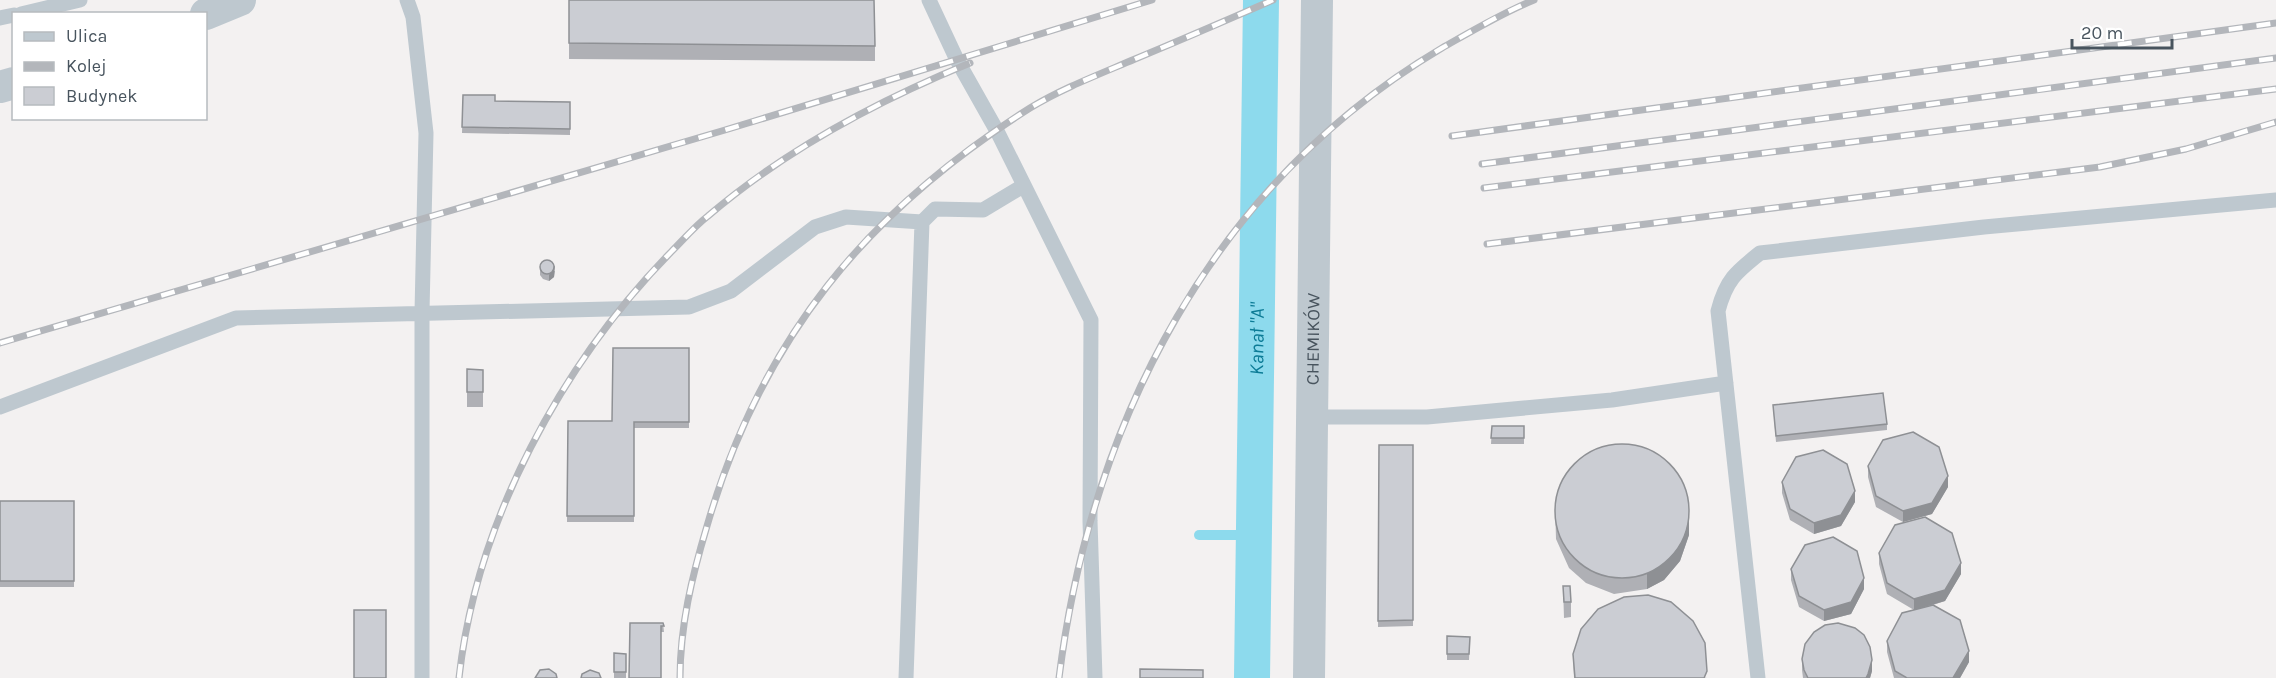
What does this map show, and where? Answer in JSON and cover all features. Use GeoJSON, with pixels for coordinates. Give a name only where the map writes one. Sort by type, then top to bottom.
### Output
{"type":"FeatureCollection","features":[{"type":"Feature","properties":{"kind":"street"},"geometry":{"type":"LineString","coordinates":[[207,14],[240,0]]}},
{"type":"Feature","properties":{"kind":"street","name":"CHEMIKÓW"},"geometry":{"type":"LineString","coordinates":[[1309,678],[1310,417],[1317,0]]}},
{"type":"Feature","properties":{"kind":"lane"},"geometry":{"type":"LineString","coordinates":[[407,0],[413,17],[426,133],[422,312],[422,678]]}},
{"type":"Feature","properties":{"kind":"lane"},"geometry":{"type":"LineString","coordinates":[[929,0],[957,60],[1091,320],[1090,520],[1095,678]]}},
{"type":"Feature","properties":{"kind":"lane"},"geometry":{"type":"LineString","coordinates":[[33,12],[77,5]]}},
{"type":"Feature","properties":{"kind":"lane"},"geometry":{"type":"LineString","coordinates":[[906,678],[922,222],[935,209],[983,210],[1023,186]]}},
{"type":"Feature","properties":{"kind":"lane"},"geometry":{"type":"LineString","coordinates":[[1758,678],[1718,311],[1724,288],[1736,272],[1760,253],[1984,227],[2276,200]]}},
{"type":"Feature","properties":{"kind":"lane"},"geometry":{"type":"LineString","coordinates":[[0,407],[236,318],[689,307],[731,291],[815,227],[846,217],[922,222]]}},
{"type":"Feature","properties":{"kind":"lane"},"geometry":{"type":"LineString","coordinates":[[1310,417],[1427,417],[1612,400],[1726,383]]}},
{"type":"Feature","properties":{"kind":"building"},"geometry":{"type":"Polygon","coordinates":[[[569,0],[874,0],[875,46],[569,43],[569,0]]]}},
{"type":"Feature","properties":{"kind":"building"},"geometry":{"type":"Polygon","coordinates":[[[463,95],[495,95],[495,101],[570,102],[570,129],[462,127],[463,95]]]}},
{"type":"Feature","properties":{"kind":"building"},"geometry":{"type":"Polygon","coordinates":[[[544,260],[550,260],[554,267],[550,274],[544,274],[540,270],[540,264],[544,260]]]}},
{"type":"Feature","properties":{"kind":"building"},"geometry":{"type":"Polygon","coordinates":[[[613,348],[689,348],[689,422],[634,422],[634,516],[567,516],[568,421],[612,421],[613,348]]]}},
{"type":"Feature","properties":{"kind":"building"},"geometry":{"type":"Polygon","coordinates":[[[467,369],[483,370],[483,392],[467,392],[467,369]]]}},
{"type":"Feature","properties":{"kind":"building"},"geometry":{"type":"Polygon","coordinates":[[[1883,393],[1887,424],[1776,436],[1773,405],[1883,393]]]}},
{"type":"Feature","properties":{"kind":"building"},"geometry":{"type":"Polygon","coordinates":[[[1492,426],[1524,426],[1524,438],[1491,438],[1492,426]]]}},
{"type":"Feature","properties":{"kind":"building"},"geometry":{"type":"Polygon","coordinates":[[[1913,432],[1939,447],[1948,476],[1932,503],[1903,511],[1876,496],[1868,466],[1883,440],[1913,432]]]}},
{"type":"Feature","properties":{"kind":"building"},"geometry":{"type":"Polygon","coordinates":[[[1622,444],[1648,449],[1669,464],[1684,485],[1689,511],[1684,537],[1669,558],[1648,573],[1622,578],[1596,573],[1575,558],[1560,537],[1555,511],[1560,485],[1575,464],[1596,449],[1622,444]]]}},
{"type":"Feature","properties":{"kind":"building"},"geometry":{"type":"Polygon","coordinates":[[[1379,445],[1413,445],[1413,620],[1378,621],[1379,445]]]}},
{"type":"Feature","properties":{"kind":"building"},"geometry":{"type":"Polygon","coordinates":[[[1823,450],[1847,464],[1855,491],[1841,515],[1814,523],[1790,509],[1782,482],[1796,457],[1823,450]]]}},
{"type":"Feature","properties":{"kind":"building"},"geometry":{"type":"Polygon","coordinates":[[[0,501],[74,501],[74,581],[0,581],[0,501]]]}},
{"type":"Feature","properties":{"kind":"building"},"geometry":{"type":"Polygon","coordinates":[[[1925,517],[1952,533],[1961,563],[1945,590],[1914,599],[1887,583],[1879,553],[1895,525],[1925,517]]]}},
{"type":"Feature","properties":{"kind":"building"},"geometry":{"type":"Polygon","coordinates":[[[1833,537],[1857,551],[1864,578],[1851,602],[1824,610],[1799,596],[1791,569],[1805,545],[1833,537]]]}},
{"type":"Feature","properties":{"kind":"building"},"geometry":{"type":"Polygon","coordinates":[[[1563,586],[1570,586],[1571,602],[1564,602],[1563,586]]]}},
{"type":"Feature","properties":{"kind":"building"},"geometry":{"type":"Polygon","coordinates":[[[1648,595],[1671,602],[1693,621],[1705,643],[1707,671],[1704,678],[1575,678],[1573,654],[1581,629],[1598,609],[1624,597],[1648,595]]]}},
{"type":"Feature","properties":{"kind":"building"},"geometry":{"type":"Polygon","coordinates":[[[1933,605],[1960,620],[1969,651],[1953,678],[1907,678],[1895,671],[1887,641],[1902,613],[1933,605]]]}},
{"type":"Feature","properties":{"kind":"building"},"geometry":{"type":"Polygon","coordinates":[[[354,610],[386,610],[386,678],[354,678],[354,610]]]}},
{"type":"Feature","properties":{"kind":"building"},"geometry":{"type":"Polygon","coordinates":[[[630,623],[663,623],[664,626],[661,626],[661,678],[629,678],[630,623]]]}},
{"type":"Feature","properties":{"kind":"building"},"geometry":{"type":"Polygon","coordinates":[[[1838,623],[1855,628],[1864,635],[1870,647],[1872,660],[1866,678],[1808,678],[1802,659],[1805,644],[1814,632],[1825,625],[1838,623]]]}},
{"type":"Feature","properties":{"kind":"building"},"geometry":{"type":"Polygon","coordinates":[[[1447,636],[1470,637],[1469,654],[1447,654],[1447,636]]]}},
{"type":"Feature","properties":{"kind":"building"},"geometry":{"type":"Polygon","coordinates":[[[614,653],[626,654],[626,672],[614,672],[614,653]]]}},
{"type":"Feature","properties":{"kind":"building"},"geometry":{"type":"Polygon","coordinates":[[[549,669],[556,674],[557,678],[535,678],[540,670],[549,669]]]}},
{"type":"Feature","properties":{"kind":"building"},"geometry":{"type":"Polygon","coordinates":[[[1140,669],[1203,670],[1203,678],[1140,678],[1140,669]]]}},
{"type":"Feature","properties":{"kind":"building"},"geometry":{"type":"Polygon","coordinates":[[[590,670],[599,673],[601,678],[581,678],[582,674],[590,670]]]}},
{"type":"Feature","properties":{"kind":"waterway","name":"Kanał \"A\""},"geometry":{"type":"LineString","coordinates":[[1252,678],[1261,0]]}},
{"type":"Feature","properties":{"kind":"waterway"},"geometry":{"type":"LineString","coordinates":[[1199,535],[1253,535]]}},
{"type":"Feature","properties":{"kind":"railway"},"geometry":{"type":"LineString","coordinates":[[0,343],[725,130],[1152,0]]}},
{"type":"Feature","properties":{"kind":"railway"},"geometry":{"type":"LineString","coordinates":[[680,678],[682,639],[696,564],[730,459],[757,396],[790,339],[828,286],[870,236],[918,190],[972,148],[1030,108],[1055,94],[1273,0]]}},
{"type":"Feature","properties":{"kind":"railway"},"geometry":{"type":"LineString","coordinates":[[1059,678],[1075,582],[1100,490],[1134,401],[1177,317],[1229,239],[1290,167],[1361,103],[1442,48],[1499,16],[1534,0]]}},
{"type":"Feature","properties":{"kind":"railway"},"geometry":{"type":"LineString","coordinates":[[1452,136],[2276,23]]}},
{"type":"Feature","properties":{"kind":"railway"},"geometry":{"type":"LineString","coordinates":[[1482,164],[2276,58]]}},
{"type":"Feature","properties":{"kind":"railway"},"geometry":{"type":"LineString","coordinates":[[459,678],[469,619],[484,561],[505,503],[531,448],[561,394],[595,343],[632,295],[699,224],[768,170],[866,111],[970,63]]}},
{"type":"Feature","properties":{"kind":"railway"},"geometry":{"type":"LineString","coordinates":[[1484,188],[2276,89]]}},
{"type":"Feature","properties":{"kind":"railway"},"geometry":{"type":"LineString","coordinates":[[1487,244],[2100,167],[2186,149],[2276,122]]}}]}
